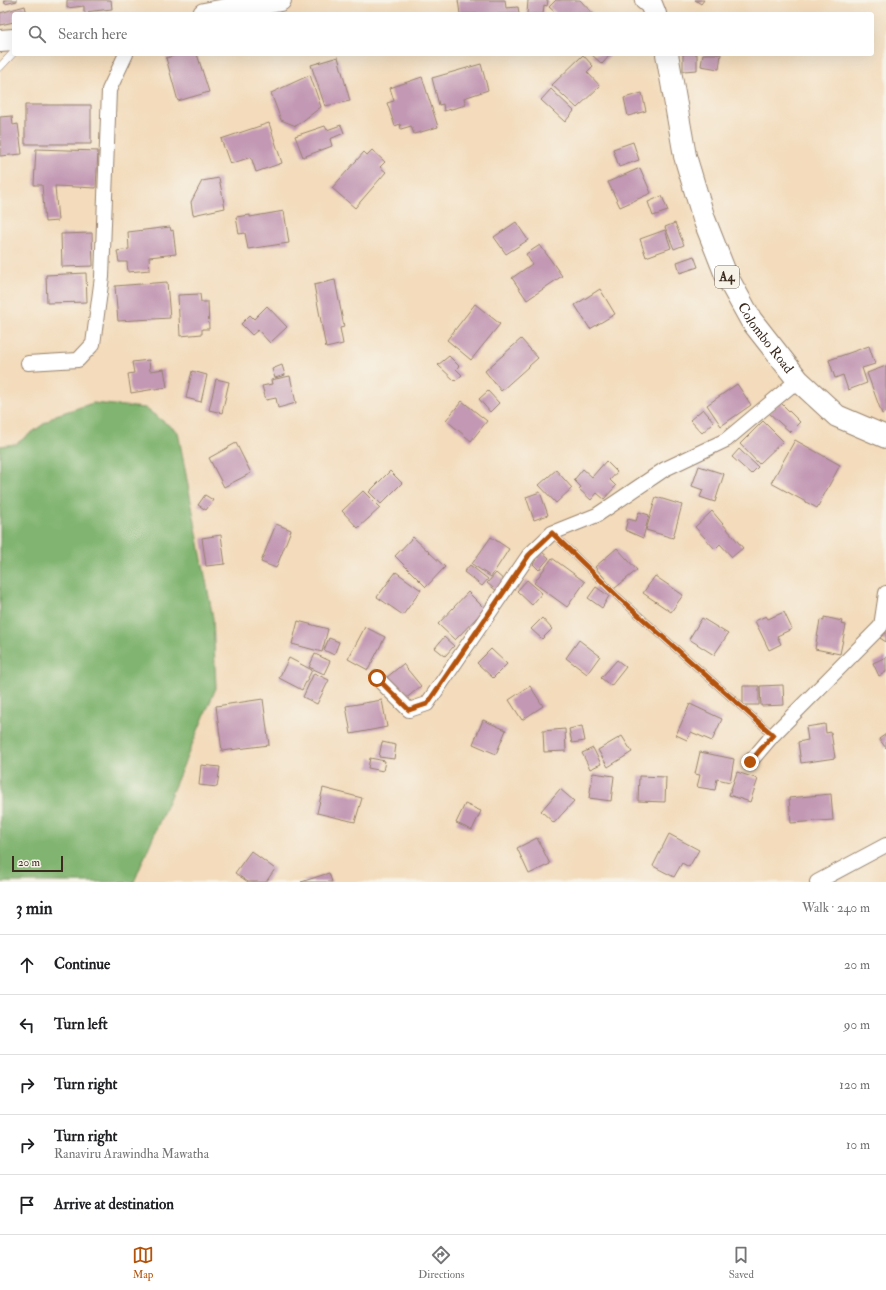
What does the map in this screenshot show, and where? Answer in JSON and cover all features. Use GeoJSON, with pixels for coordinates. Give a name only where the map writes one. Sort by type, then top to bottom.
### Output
{"type":"FeatureCollection","features":[{"type":"Feature","properties":{"kind":"highway"},"geometry":{"type":"LineString","coordinates":[[215,12],[280,0]]}},
{"type":"Feature","properties":{"kind":"highway"},"geometry":{"type":"LineString","coordinates":[[646,0],[651,4],[654,12]]}},
{"type":"Feature","properties":{"kind":"highway"},"geometry":{"type":"LineString","coordinates":[[0,41],[12,40]]}},
{"type":"Feature","properties":{"kind":"highway","name":"Colombo Road"},"geometry":{"type":"LineString","coordinates":[[667,56],[685,156],[704,219],[726,275],[751,320],[798,380],[837,416],[886,437]]}},
{"type":"Feature","properties":{"kind":"street"},"geometry":{"type":"LineString","coordinates":[[28,363],[78,360],[93,344],[102,277],[109,90],[125,56]]}},
{"type":"Feature","properties":{"kind":"street"},"geometry":{"type":"LineString","coordinates":[[377,678],[409,710],[427,704],[529,555],[552,533],[597,515],[665,469],[726,440],[798,380]]}},
{"type":"Feature","properties":{"kind":"street"},"geometry":{"type":"LineString","coordinates":[[750,762],[773,735],[881,626],[886,593]]}},
{"type":"Feature","properties":{"kind":"street"},"geometry":{"type":"LineString","coordinates":[[817,882],[886,845]]}},
{"type":"Feature","properties":{"kind":"lane"},"geometry":{"type":"LineString","coordinates":[[0,67],[12,54]]}},
{"type":"Feature","properties":{"kind":"lane"},"geometry":{"type":"LineString","coordinates":[[552,533],[617,596],[773,735]]}},
{"type":"Feature","properties":{"kind":"green space"},"geometry":{"type":"Polygon","coordinates":[[[93,403],[145,408],[178,432],[213,618],[216,688],[134,882],[0,882],[0,446],[16,444],[56,415],[93,403]]]}},
{"type":"Feature","properties":{"kind":"building"},"geometry":{"type":"Polygon","coordinates":[[[4,0],[17,0],[17,1],[5,4],[4,0]]]}},
{"type":"Feature","properties":{"kind":"building"},"geometry":{"type":"Polygon","coordinates":[[[67,0],[111,0],[112,9],[84,12],[84,6],[67,8],[67,0]]]}},
{"type":"Feature","properties":{"kind":"building"},"geometry":{"type":"Polygon","coordinates":[[[458,0],[505,0],[506,8],[518,7],[519,12],[460,12],[458,0]]]}},
{"type":"Feature","properties":{"kind":"building"},"geometry":{"type":"Polygon","coordinates":[[[528,0],[548,0],[547,6],[544,5],[543,12],[527,12],[528,0]]]}},
{"type":"Feature","properties":{"kind":"building"},"geometry":{"type":"Polygon","coordinates":[[[556,0],[580,0],[591,12],[555,12],[549,7],[556,0]]]}},
{"type":"Feature","properties":{"kind":"building"},"geometry":{"type":"Polygon","coordinates":[[[695,0],[704,0],[701,4],[695,0]]]}},
{"type":"Feature","properties":{"kind":"building"},"geometry":{"type":"Polygon","coordinates":[[[25,6],[26,12],[12,12],[12,22],[0,25],[0,13],[25,6]]]}},
{"type":"Feature","properties":{"kind":"building"},"geometry":{"type":"Polygon","coordinates":[[[173,56],[198,56],[209,92],[178,101],[166,58],[173,56]]]}},
{"type":"Feature","properties":{"kind":"building"},"geometry":{"type":"Polygon","coordinates":[[[582,56],[584,56],[593,66],[587,72],[600,86],[577,108],[552,85],[582,56]]]}},
{"type":"Feature","properties":{"kind":"building"},"geometry":{"type":"Polygon","coordinates":[[[593,56],[609,56],[602,64],[593,56]]]}},
{"type":"Feature","properties":{"kind":"building"},"geometry":{"type":"Polygon","coordinates":[[[683,56],[697,56],[697,70],[683,71],[683,56]]]}},
{"type":"Feature","properties":{"kind":"building"},"geometry":{"type":"Polygon","coordinates":[[[703,56],[721,56],[719,69],[701,66],[703,56]]]}},
{"type":"Feature","properties":{"kind":"building"},"geometry":{"type":"Polygon","coordinates":[[[338,57],[350,101],[325,106],[311,65],[338,57]]]}},
{"type":"Feature","properties":{"kind":"building"},"geometry":{"type":"Polygon","coordinates":[[[481,64],[488,90],[464,98],[466,105],[444,111],[443,104],[439,105],[432,78],[481,64]]]}},
{"type":"Feature","properties":{"kind":"building"},"geometry":{"type":"Polygon","coordinates":[[[310,75],[321,107],[296,126],[281,120],[271,93],[310,75]]]}},
{"type":"Feature","properties":{"kind":"building"},"geometry":{"type":"Polygon","coordinates":[[[422,77],[438,127],[414,134],[411,126],[401,129],[400,124],[395,126],[387,103],[394,101],[390,88],[422,77]]]}},
{"type":"Feature","properties":{"kind":"building"},"geometry":{"type":"Polygon","coordinates":[[[551,89],[574,111],[565,122],[541,100],[551,89]]]}},
{"type":"Feature","properties":{"kind":"building"},"geometry":{"type":"Polygon","coordinates":[[[642,93],[646,111],[628,116],[624,98],[642,93]]]}},
{"type":"Feature","properties":{"kind":"building"},"geometry":{"type":"Polygon","coordinates":[[[25,105],[91,105],[91,144],[25,144],[25,105]]]}},
{"type":"Feature","properties":{"kind":"building"},"geometry":{"type":"Polygon","coordinates":[[[12,116],[13,125],[18,124],[22,154],[0,156],[0,117],[12,116]]]}},
{"type":"Feature","properties":{"kind":"building"},"geometry":{"type":"Polygon","coordinates":[[[269,123],[282,163],[256,172],[251,157],[230,164],[221,139],[269,123]]]}},
{"type":"Feature","properties":{"kind":"building"},"geometry":{"type":"Polygon","coordinates":[[[341,125],[344,133],[330,139],[332,146],[303,157],[295,136],[325,126],[327,130],[341,125]]]}},
{"type":"Feature","properties":{"kind":"building"},"geometry":{"type":"Polygon","coordinates":[[[633,142],[639,160],[619,167],[613,149],[633,142]]]}},
{"type":"Feature","properties":{"kind":"building"},"geometry":{"type":"Polygon","coordinates":[[[36,149],[98,151],[96,188],[55,186],[58,221],[45,222],[42,185],[34,185],[36,149]]]}},
{"type":"Feature","properties":{"kind":"building"},"geometry":{"type":"Polygon","coordinates":[[[372,150],[385,162],[380,167],[386,172],[355,208],[332,188],[364,152],[367,155],[372,150]]]}},
{"type":"Feature","properties":{"kind":"building"},"geometry":{"type":"Polygon","coordinates":[[[640,168],[651,193],[620,207],[608,182],[640,168]]]}},
{"type":"Feature","properties":{"kind":"building"},"geometry":{"type":"Polygon","coordinates":[[[219,178],[225,208],[193,215],[191,202],[202,181],[219,178]]]}},
{"type":"Feature","properties":{"kind":"building"},"geometry":{"type":"Polygon","coordinates":[[[662,196],[668,211],[653,216],[648,202],[662,196]]]}},
{"type":"Feature","properties":{"kind":"building"},"geometry":{"type":"Polygon","coordinates":[[[284,211],[289,243],[248,249],[245,233],[239,234],[236,217],[250,215],[250,217],[284,211]]]}},
{"type":"Feature","properties":{"kind":"building"},"geometry":{"type":"Polygon","coordinates":[[[516,222],[528,240],[506,254],[494,237],[516,222]]]}},
{"type":"Feature","properties":{"kind":"building"},"geometry":{"type":"Polygon","coordinates":[[[675,223],[684,245],[674,249],[665,227],[675,223]]]}},
{"type":"Feature","properties":{"kind":"building"},"geometry":{"type":"Polygon","coordinates":[[[170,227],[171,231],[173,230],[176,254],[149,257],[150,270],[128,272],[127,262],[119,262],[117,251],[129,249],[128,232],[170,227]]]}},
{"type":"Feature","properties":{"kind":"building"},"geometry":{"type":"Polygon","coordinates":[[[665,230],[671,248],[646,257],[640,239],[665,230]]]}},
{"type":"Feature","properties":{"kind":"building"},"geometry":{"type":"Polygon","coordinates":[[[92,233],[93,266],[62,267],[61,234],[92,233]]]}},
{"type":"Feature","properties":{"kind":"building"},"geometry":{"type":"Polygon","coordinates":[[[540,245],[562,276],[527,300],[512,278],[532,264],[526,254],[540,245]]]}},
{"type":"Feature","properties":{"kind":"building"},"geometry":{"type":"Polygon","coordinates":[[[694,256],[698,267],[680,273],[677,262],[694,256]]]}},
{"type":"Feature","properties":{"kind":"building"},"geometry":{"type":"Polygon","coordinates":[[[86,273],[87,302],[47,303],[46,275],[86,273]]]}},
{"type":"Feature","properties":{"kind":"building"},"geometry":{"type":"Polygon","coordinates":[[[335,280],[344,327],[340,328],[343,344],[326,348],[314,285],[335,280]]]}},
{"type":"Feature","properties":{"kind":"building"},"geometry":{"type":"Polygon","coordinates":[[[167,282],[170,318],[118,321],[115,286],[167,282]]]}},
{"type":"Feature","properties":{"kind":"building"},"geometry":{"type":"Polygon","coordinates":[[[600,289],[615,314],[590,329],[575,305],[600,289]]]}},
{"type":"Feature","properties":{"kind":"building"},"geometry":{"type":"Polygon","coordinates":[[[200,294],[201,302],[208,302],[209,329],[202,329],[202,334],[180,336],[178,295],[200,294]]]}},
{"type":"Feature","properties":{"kind":"building"},"geometry":{"type":"Polygon","coordinates":[[[475,304],[500,324],[471,360],[447,340],[475,304]]]}},
{"type":"Feature","properties":{"kind":"building"},"geometry":{"type":"Polygon","coordinates":[[[267,306],[287,327],[270,343],[258,330],[252,335],[241,324],[250,315],[254,319],[267,306]]]}},
{"type":"Feature","properties":{"kind":"building"},"geometry":{"type":"Polygon","coordinates":[[[521,339],[538,358],[501,391],[485,371],[521,339]]]}},
{"type":"Feature","properties":{"kind":"building"},"geometry":{"type":"Polygon","coordinates":[[[869,346],[875,364],[862,368],[867,383],[848,390],[843,375],[835,378],[829,360],[869,346]]]}},
{"type":"Feature","properties":{"kind":"building"},"geometry":{"type":"Polygon","coordinates":[[[449,356],[459,366],[456,369],[462,375],[455,381],[438,365],[449,356]]]}},
{"type":"Feature","properties":{"kind":"building"},"geometry":{"type":"Polygon","coordinates":[[[149,360],[150,371],[164,369],[167,387],[131,393],[128,374],[134,373],[132,362],[149,360]]]}},
{"type":"Feature","properties":{"kind":"building"},"geometry":{"type":"Polygon","coordinates":[[[282,365],[285,375],[275,378],[272,369],[282,365]]]}},
{"type":"Feature","properties":{"kind":"building"},"geometry":{"type":"Polygon","coordinates":[[[886,366],[886,412],[882,414],[867,373],[886,366]]]}},
{"type":"Feature","properties":{"kind":"building"},"geometry":{"type":"Polygon","coordinates":[[[192,371],[207,375],[201,402],[186,398],[192,371]]]}},
{"type":"Feature","properties":{"kind":"building"},"geometry":{"type":"Polygon","coordinates":[[[290,376],[296,403],[278,408],[276,398],[266,400],[262,386],[272,384],[271,380],[290,376]]]}},
{"type":"Feature","properties":{"kind":"building"},"geometry":{"type":"Polygon","coordinates":[[[216,379],[229,382],[222,413],[209,410],[216,379]]]}},
{"type":"Feature","properties":{"kind":"building"},"geometry":{"type":"Polygon","coordinates":[[[737,384],[751,405],[721,426],[707,405],[737,384]]]}},
{"type":"Feature","properties":{"kind":"building"},"geometry":{"type":"Polygon","coordinates":[[[488,391],[499,403],[490,412],[479,399],[488,391]]]}},
{"type":"Feature","properties":{"kind":"building"},"geometry":{"type":"Polygon","coordinates":[[[462,401],[487,421],[471,441],[446,420],[462,401]]]}},
{"type":"Feature","properties":{"kind":"building"},"geometry":{"type":"Polygon","coordinates":[[[780,402],[800,422],[790,432],[769,413],[780,402]]]}},
{"type":"Feature","properties":{"kind":"building"},"geometry":{"type":"Polygon","coordinates":[[[703,409],[714,422],[702,433],[690,420],[703,409]]]}},
{"type":"Feature","properties":{"kind":"building"},"geometry":{"type":"Polygon","coordinates":[[[763,421],[783,441],[759,464],[740,444],[763,421]]]}},
{"type":"Feature","properties":{"kind":"building"},"geometry":{"type":"Polygon","coordinates":[[[795,440],[840,465],[817,508],[771,483],[795,440]]]}},
{"type":"Feature","properties":{"kind":"building"},"geometry":{"type":"Polygon","coordinates":[[[236,443],[251,473],[224,487],[209,458],[236,443]]]}},
{"type":"Feature","properties":{"kind":"building"},"geometry":{"type":"Polygon","coordinates":[[[739,449],[758,467],[751,474],[732,457],[739,449]]]}},
{"type":"Feature","properties":{"kind":"building"},"geometry":{"type":"Polygon","coordinates":[[[606,461],[617,472],[610,480],[616,486],[604,499],[597,493],[591,500],[579,489],[581,487],[574,480],[583,469],[592,477],[606,461]]]}},
{"type":"Feature","properties":{"kind":"building"},"geometry":{"type":"Polygon","coordinates":[[[699,466],[724,474],[715,502],[700,497],[703,490],[692,486],[699,466]]]}},
{"type":"Feature","properties":{"kind":"building"},"geometry":{"type":"Polygon","coordinates":[[[556,470],[572,488],[556,503],[539,485],[556,470]]]}},
{"type":"Feature","properties":{"kind":"building"},"geometry":{"type":"Polygon","coordinates":[[[390,471],[402,483],[381,504],[369,492],[390,471]]]}},
{"type":"Feature","properties":{"kind":"building"},"geometry":{"type":"Polygon","coordinates":[[[363,491],[380,508],[358,528],[342,511],[363,491]]]}},
{"type":"Feature","properties":{"kind":"building"},"geometry":{"type":"Polygon","coordinates":[[[540,492],[548,515],[534,520],[526,497],[540,492]]]}},
{"type":"Feature","properties":{"kind":"building"},"geometry":{"type":"Polygon","coordinates":[[[205,495],[213,500],[206,510],[198,505],[205,495]]]}},
{"type":"Feature","properties":{"kind":"building"},"geometry":{"type":"Polygon","coordinates":[[[656,497],[682,505],[673,538],[646,530],[656,497]]]}},
{"type":"Feature","properties":{"kind":"building"},"geometry":{"type":"Polygon","coordinates":[[[712,511],[743,548],[732,557],[720,544],[715,549],[695,527],[712,511]]]}},
{"type":"Feature","properties":{"kind":"building"},"geometry":{"type":"Polygon","coordinates":[[[639,512],[649,515],[643,538],[625,530],[628,519],[636,521],[639,512]]]}},
{"type":"Feature","properties":{"kind":"building"},"geometry":{"type":"Polygon","coordinates":[[[276,524],[291,530],[276,568],[261,562],[276,524]]]}},
{"type":"Feature","properties":{"kind":"building"},"geometry":{"type":"Polygon","coordinates":[[[221,535],[225,564],[206,566],[202,538],[221,535]]]}},
{"type":"Feature","properties":{"kind":"building"},"geometry":{"type":"Polygon","coordinates":[[[413,537],[445,567],[426,587],[395,556],[413,537]]]}},
{"type":"Feature","properties":{"kind":"building"},"geometry":{"type":"Polygon","coordinates":[[[491,537],[509,549],[491,577],[472,564],[491,537]]]}},
{"type":"Feature","properties":{"kind":"building"},"geometry":{"type":"Polygon","coordinates":[[[617,548],[637,570],[614,589],[595,567],[617,548]]]}},
{"type":"Feature","properties":{"kind":"building"},"geometry":{"type":"Polygon","coordinates":[[[542,552],[549,558],[539,570],[533,564],[542,552]]]}},
{"type":"Feature","properties":{"kind":"building"},"geometry":{"type":"Polygon","coordinates":[[[552,558],[585,582],[567,607],[534,583],[552,558]]]}},
{"type":"Feature","properties":{"kind":"building"},"geometry":{"type":"Polygon","coordinates":[[[470,565],[488,579],[482,586],[464,572],[470,565]]]}},
{"type":"Feature","properties":{"kind":"building"},"geometry":{"type":"Polygon","coordinates":[[[396,572],[421,590],[403,615],[377,597],[396,572]]]}},
{"type":"Feature","properties":{"kind":"building"},"geometry":{"type":"Polygon","coordinates":[[[496,573],[506,582],[498,592],[487,583],[496,573]]]}},
{"type":"Feature","properties":{"kind":"building"},"geometry":{"type":"Polygon","coordinates":[[[655,576],[683,595],[671,612],[643,593],[655,576]]]}},
{"type":"Feature","properties":{"kind":"building"},"geometry":{"type":"Polygon","coordinates":[[[527,580],[542,593],[532,605],[517,591],[527,580]]]}},
{"type":"Feature","properties":{"kind":"building"},"geometry":{"type":"Polygon","coordinates":[[[596,587],[609,596],[602,608],[588,598],[596,587]]]}},
{"type":"Feature","properties":{"kind":"building"},"geometry":{"type":"Polygon","coordinates":[[[468,592],[485,609],[455,640],[438,624],[468,592]]]}},
{"type":"Feature","properties":{"kind":"building"},"geometry":{"type":"Polygon","coordinates":[[[784,612],[792,629],[777,636],[781,644],[769,650],[755,621],[766,616],[768,619],[784,612]]]}},
{"type":"Feature","properties":{"kind":"building"},"geometry":{"type":"Polygon","coordinates":[[[824,617],[842,621],[841,624],[846,625],[840,654],[815,649],[820,620],[824,621],[824,617]]]}},
{"type":"Feature","properties":{"kind":"building"},"geometry":{"type":"Polygon","coordinates":[[[542,618],[552,629],[542,639],[531,629],[542,618]]]}},
{"type":"Feature","properties":{"kind":"building"},"geometry":{"type":"Polygon","coordinates":[[[702,618],[728,634],[714,655],[689,639],[702,618]]]}},
{"type":"Feature","properties":{"kind":"building"},"geometry":{"type":"Polygon","coordinates":[[[298,621],[328,629],[322,652],[292,644],[298,621]]]}},
{"type":"Feature","properties":{"kind":"building"},"geometry":{"type":"Polygon","coordinates":[[[365,627],[385,637],[368,670],[348,659],[365,627]]]}},
{"type":"Feature","properties":{"kind":"building"},"geometry":{"type":"Polygon","coordinates":[[[886,628],[886,642],[880,638],[886,628]]]}},
{"type":"Feature","properties":{"kind":"building"},"geometry":{"type":"Polygon","coordinates":[[[444,637],[454,646],[445,656],[435,648],[444,637]]]}},
{"type":"Feature","properties":{"kind":"building"},"geometry":{"type":"Polygon","coordinates":[[[329,638],[339,642],[334,655],[324,650],[329,638]]]}},
{"type":"Feature","properties":{"kind":"building"},"geometry":{"type":"Polygon","coordinates":[[[579,640],[600,656],[587,674],[566,658],[579,640]]]}},
{"type":"Feature","properties":{"kind":"building"},"geometry":{"type":"Polygon","coordinates":[[[491,649],[507,664],[493,678],[477,663],[491,649]]]}},
{"type":"Feature","properties":{"kind":"building"},"geometry":{"type":"Polygon","coordinates":[[[315,654],[330,661],[324,674],[309,667],[315,654]]]}},
{"type":"Feature","properties":{"kind":"building"},"geometry":{"type":"Polygon","coordinates":[[[886,657],[886,672],[879,676],[873,663],[886,657]]]}},
{"type":"Feature","properties":{"kind":"building"},"geometry":{"type":"Polygon","coordinates":[[[289,658],[312,670],[302,690],[279,678],[289,658]]]}},
{"type":"Feature","properties":{"kind":"building"},"geometry":{"type":"Polygon","coordinates":[[[617,660],[626,667],[611,686],[601,678],[617,660]]]}},
{"type":"Feature","properties":{"kind":"building"},"geometry":{"type":"Polygon","coordinates":[[[403,664],[421,686],[404,700],[386,678],[403,664]]]}},
{"type":"Feature","properties":{"kind":"building"},"geometry":{"type":"Polygon","coordinates":[[[314,673],[329,680],[317,704],[303,697],[314,673]]]}},
{"type":"Feature","properties":{"kind":"building"},"geometry":{"type":"Polygon","coordinates":[[[783,685],[784,705],[761,706],[760,686],[783,685]]]}},
{"type":"Feature","properties":{"kind":"building"},"geometry":{"type":"Polygon","coordinates":[[[530,686],[543,706],[522,720],[509,700],[530,686]]]}},
{"type":"Feature","properties":{"kind":"building"},"geometry":{"type":"Polygon","coordinates":[[[743,686],[759,686],[759,705],[743,705],[743,686]]]}},
{"type":"Feature","properties":{"kind":"building"},"geometry":{"type":"Polygon","coordinates":[[[263,699],[269,745],[222,751],[216,706],[263,699]]]}},
{"type":"Feature","properties":{"kind":"building"},"geometry":{"type":"Polygon","coordinates":[[[382,700],[387,727],[351,734],[346,706],[382,700]]]}},
{"type":"Feature","properties":{"kind":"building"},"geometry":{"type":"Polygon","coordinates":[[[690,704],[722,719],[712,741],[691,732],[687,740],[676,735],[690,704]]]}},
{"type":"Feature","properties":{"kind":"building"},"geometry":{"type":"Polygon","coordinates":[[[483,720],[506,730],[496,754],[473,744],[483,720]]]}},
{"type":"Feature","properties":{"kind":"building"},"geometry":{"type":"Polygon","coordinates":[[[825,724],[826,733],[831,732],[835,758],[801,763],[798,742],[808,740],[806,727],[825,724]]]}},
{"type":"Feature","properties":{"kind":"building"},"geometry":{"type":"Polygon","coordinates":[[[582,726],[585,741],[572,743],[569,729],[582,726]]]}},
{"type":"Feature","properties":{"kind":"building"},"geometry":{"type":"Polygon","coordinates":[[[565,729],[566,751],[544,752],[543,731],[565,729]]]}},
{"type":"Feature","properties":{"kind":"building"},"geometry":{"type":"Polygon","coordinates":[[[886,734],[886,748],[879,739],[886,734]]]}},
{"type":"Feature","properties":{"kind":"building"},"geometry":{"type":"Polygon","coordinates":[[[622,736],[632,752],[608,767],[598,750],[622,736]]]}},
{"type":"Feature","properties":{"kind":"building"},"geometry":{"type":"Polygon","coordinates":[[[382,742],[396,745],[394,759],[379,757],[382,742]]]}},
{"type":"Feature","properties":{"kind":"building"},"geometry":{"type":"Polygon","coordinates":[[[593,748],[601,764],[590,769],[582,753],[593,748]]]}},
{"type":"Feature","properties":{"kind":"building"},"geometry":{"type":"Polygon","coordinates":[[[700,752],[734,759],[730,782],[717,779],[715,790],[697,787],[700,775],[695,774],[700,752]]]}},
{"type":"Feature","properties":{"kind":"building"},"geometry":{"type":"Polygon","coordinates":[[[370,758],[385,761],[383,771],[368,768],[370,758]]]}},
{"type":"Feature","properties":{"kind":"building"},"geometry":{"type":"Polygon","coordinates":[[[201,765],[220,767],[217,787],[199,785],[201,765]]]}},
{"type":"Feature","properties":{"kind":"building"},"geometry":{"type":"Polygon","coordinates":[[[737,772],[758,779],[750,802],[729,795],[737,772]]]}},
{"type":"Feature","properties":{"kind":"building"},"geometry":{"type":"Polygon","coordinates":[[[593,773],[614,776],[611,801],[589,798],[593,773]]]}},
{"type":"Feature","properties":{"kind":"building"},"geometry":{"type":"Polygon","coordinates":[[[639,776],[666,777],[665,802],[638,801],[639,776]]]}},
{"type":"Feature","properties":{"kind":"building"},"geometry":{"type":"Polygon","coordinates":[[[323,788],[362,798],[355,822],[317,813],[323,788]]]}},
{"type":"Feature","properties":{"kind":"building"},"geometry":{"type":"Polygon","coordinates":[[[560,789],[574,801],[554,823],[541,811],[560,789]]]}},
{"type":"Feature","properties":{"kind":"building"},"geometry":{"type":"Polygon","coordinates":[[[831,794],[833,820],[791,823],[789,798],[831,794]]]}},
{"type":"Feature","properties":{"kind":"building"},"geometry":{"type":"Polygon","coordinates":[[[465,804],[481,811],[472,830],[456,823],[465,804]]]}},
{"type":"Feature","properties":{"kind":"building"},"geometry":{"type":"Polygon","coordinates":[[[669,834],[699,850],[689,867],[682,863],[674,877],[653,866],[669,834]]]}},
{"type":"Feature","properties":{"kind":"building"},"geometry":{"type":"Polygon","coordinates":[[[537,838],[550,864],[529,874],[517,848],[537,838]]]}},
{"type":"Feature","properties":{"kind":"building"},"geometry":{"type":"Polygon","coordinates":[[[251,851],[275,869],[266,882],[248,882],[235,873],[251,851]]]}},
{"type":"Feature","properties":{"kind":"building"},"geometry":{"type":"Polygon","coordinates":[[[329,873],[332,882],[301,882],[329,873]]]}},
{"type":"Feature","properties":{"kind":"route"},"geometry":{"type":"LineString","coordinates":[[377,678],[409,710],[427,704],[529,555],[552,533],[617,596],[773,735],[750,762]]}}]}
